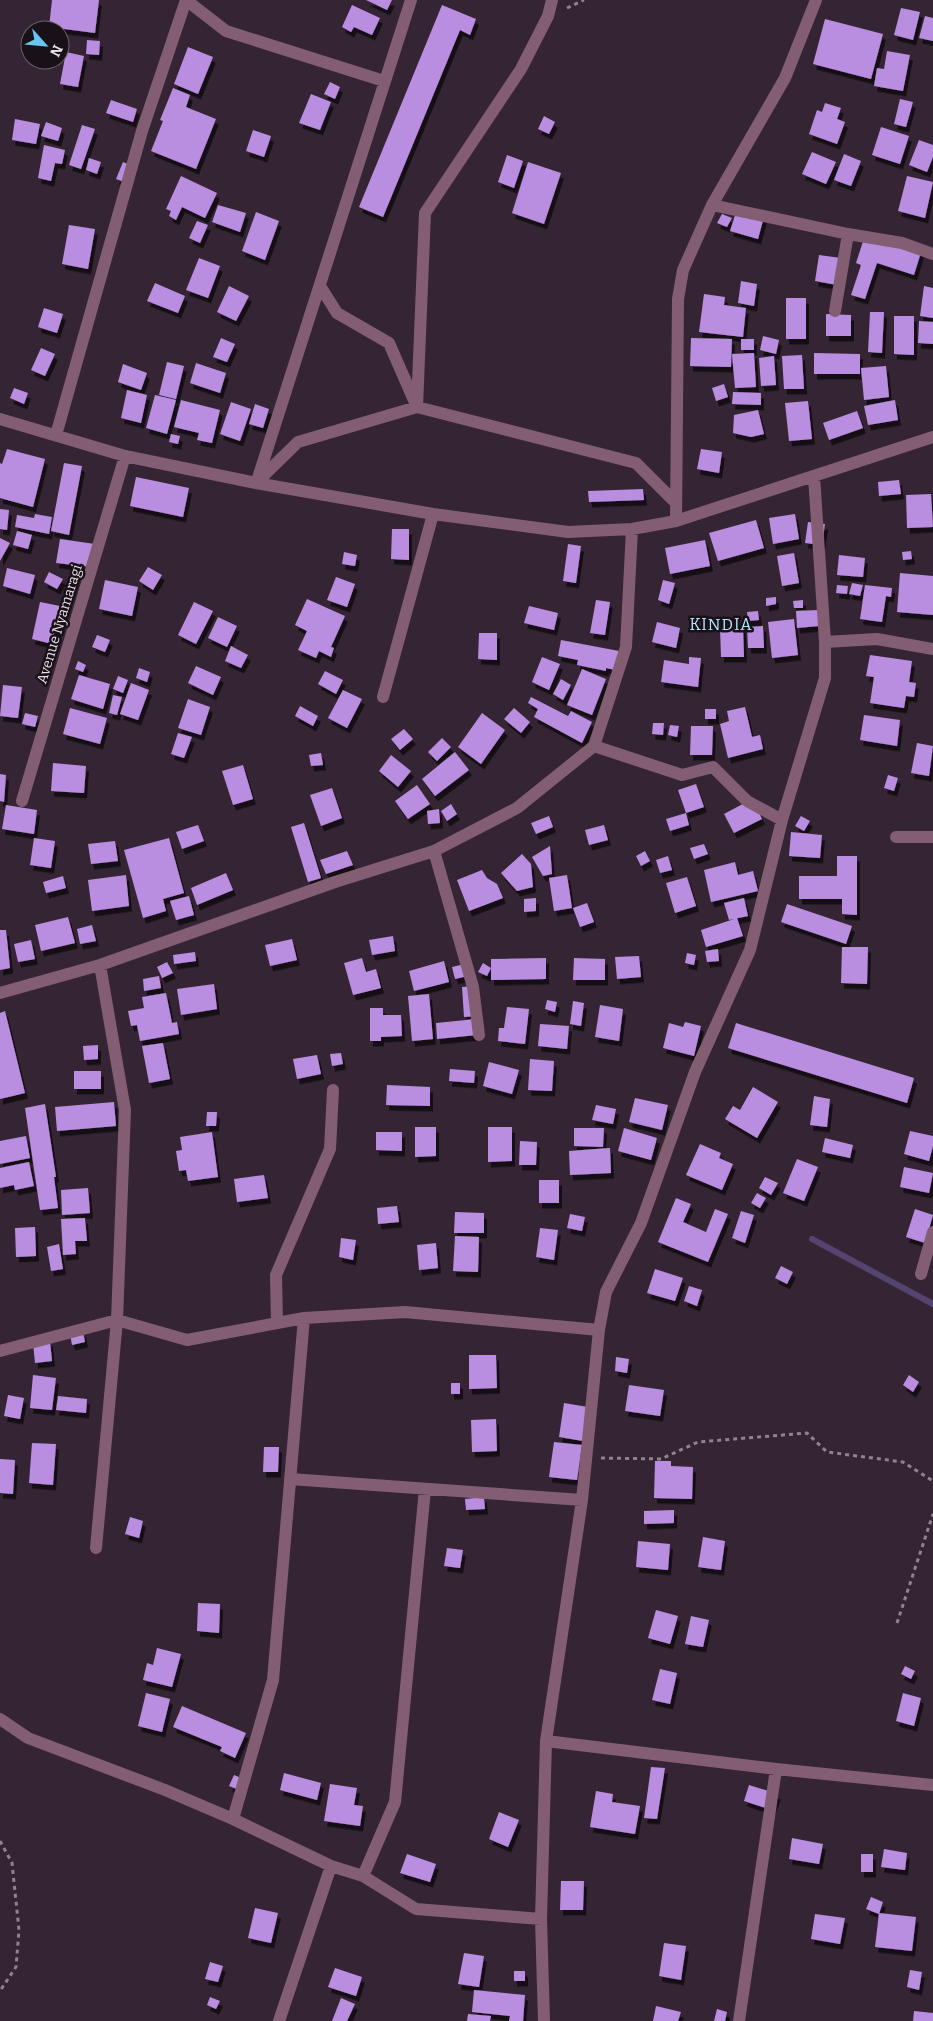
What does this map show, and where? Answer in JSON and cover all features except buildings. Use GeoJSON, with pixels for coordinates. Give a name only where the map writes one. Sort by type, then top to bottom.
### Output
{"type":"FeatureCollection","features":[{"type":"Feature","properties":{"kind":"street"},"geometry":{"type":"LineString","coordinates":[[56,435],[142,131],[186,0],[226,31],[384,81]]}},
{"type":"Feature","properties":{"kind":"street"},"geometry":{"type":"LineString","coordinates":[[256,483],[411,0]]}},
{"type":"Feature","properties":{"kind":"street"},"geometry":{"type":"LineString","coordinates":[[417,406],[425,213],[521,68],[548,16],[552,0]]}},
{"type":"Feature","properties":{"kind":"street"},"geometry":{"type":"LineString","coordinates":[[676,521],[678,300],[684,270],[712,205],[785,78],[816,0]]}},
{"type":"Feature","properties":{"kind":"street"},"geometry":{"type":"LineString","coordinates":[[712,205],[848,234],[902,243],[933,254]]}},
{"type":"Feature","properties":{"kind":"street"},"geometry":{"type":"LineString","coordinates":[[835,311],[848,234]]}},
{"type":"Feature","properties":{"kind":"street"},"geometry":{"type":"LineString","coordinates":[[320,286],[337,313],[389,343],[417,406]]}},
{"type":"Feature","properties":{"kind":"street"},"geometry":{"type":"LineString","coordinates":[[256,483],[298,442],[417,406],[636,463],[675,502]]}},
{"type":"Feature","properties":{"kind":"street"},"geometry":{"type":"LineString","coordinates":[[0,419],[124,456],[256,483],[432,514],[568,532],[632,529],[676,521],[933,437]]}},
{"type":"Feature","properties":{"kind":"street","name":"Avenue Nyamaragi"},"geometry":{"type":"LineString","coordinates":[[22,801],[124,456]]}},
{"type":"Feature","properties":{"kind":"street"},"geometry":{"type":"LineString","coordinates":[[544,2021],[541,1919],[546,1740],[582,1500],[599,1330],[606,1292],[641,1223],[695,1072],[750,950],[782,820],[825,678],[825,642],[814,476]]}},
{"type":"Feature","properties":{"kind":"street"},"geometry":{"type":"LineString","coordinates":[[383,697],[432,514]]}},
{"type":"Feature","properties":{"kind":"street"},"geometry":{"type":"LineString","coordinates":[[0,993],[100,965],[335,882],[434,851],[517,808],[594,746],[626,647],[632,529]]}},
{"type":"Feature","properties":{"kind":"street"},"geometry":{"type":"LineString","coordinates":[[825,642],[878,639],[933,649]]}},
{"type":"Feature","properties":{"kind":"street"},"geometry":{"type":"LineString","coordinates":[[594,746],[682,775],[714,768],[748,801],[782,820]]}},
{"type":"Feature","properties":{"kind":"street"},"geometry":{"type":"LineString","coordinates":[[896,837],[933,837]]}},
{"type":"Feature","properties":{"kind":"street"},"geometry":{"type":"LineString","coordinates":[[434,851],[473,986],[479,1034]]}},
{"type":"Feature","properties":{"kind":"street"},"geometry":{"type":"LineString","coordinates":[[96,1548],[117,1320],[125,1110],[100,965]]}},
{"type":"Feature","properties":{"kind":"street"},"geometry":{"type":"LineString","coordinates":[[277,1323],[276,1275],[330,1149],[333,1090]]}},
{"type":"Feature","properties":{"kind":"street"},"geometry":{"type":"LineString","coordinates":[[921,1274],[933,1232]]}},
{"type":"Feature","properties":{"kind":"street"},"geometry":{"type":"LineString","coordinates":[[0,1351],[117,1320],[187,1340],[304,1318],[405,1312],[599,1330]]}},
{"type":"Feature","properties":{"kind":"street"},"geometry":{"type":"LineString","coordinates":[[233,1819],[273,1680],[304,1318]]}},
{"type":"Feature","properties":{"kind":"street"},"geometry":{"type":"LineString","coordinates":[[290,1479],[582,1500]]}},
{"type":"Feature","properties":{"kind":"street"},"geometry":{"type":"LineString","coordinates":[[363,1876],[396,1802],[425,1489]]}},
{"type":"Feature","properties":{"kind":"street"},"geometry":{"type":"LineString","coordinates":[[0,1719],[28,1738],[164,1790],[233,1819],[331,1866],[363,1876],[416,1909],[541,1919]]}},
{"type":"Feature","properties":{"kind":"street"},"geometry":{"type":"LineString","coordinates":[[546,1740],[776,1769],[933,1785]]}},
{"type":"Feature","properties":{"kind":"street"},"geometry":{"type":"LineString","coordinates":[[739,2021],[776,1769]]}},
{"type":"Feature","properties":{"kind":"street"},"geometry":{"type":"LineString","coordinates":[[279,2021],[331,1866]]}},
{"type":"Feature","properties":{"kind":"path"},"geometry":{"type":"LineString","coordinates":[[586,1458],[661,1459],[698,1442],[808,1433],[827,1452],[903,1462],[933,1481]]}},
{"type":"Feature","properties":{"kind":"path"},"geometry":{"type":"LineString","coordinates":[[897,1623],[933,1514]]}},
{"type":"Feature","properties":{"kind":"path"},"geometry":{"type":"LineString","coordinates":[[0,1841],[12,1863],[19,1930],[16,1967],[0,1991]]}},
{"type":"Feature","properties":{"kind":"waterway"},"geometry":{"type":"LineString","coordinates":[[812,1239],[933,1304]]}},
{"type":"Feature","properties":{"kind":"district","name":"KINDIA"},"geometry":{"type":"Point","coordinates":[721,624]}}]}
